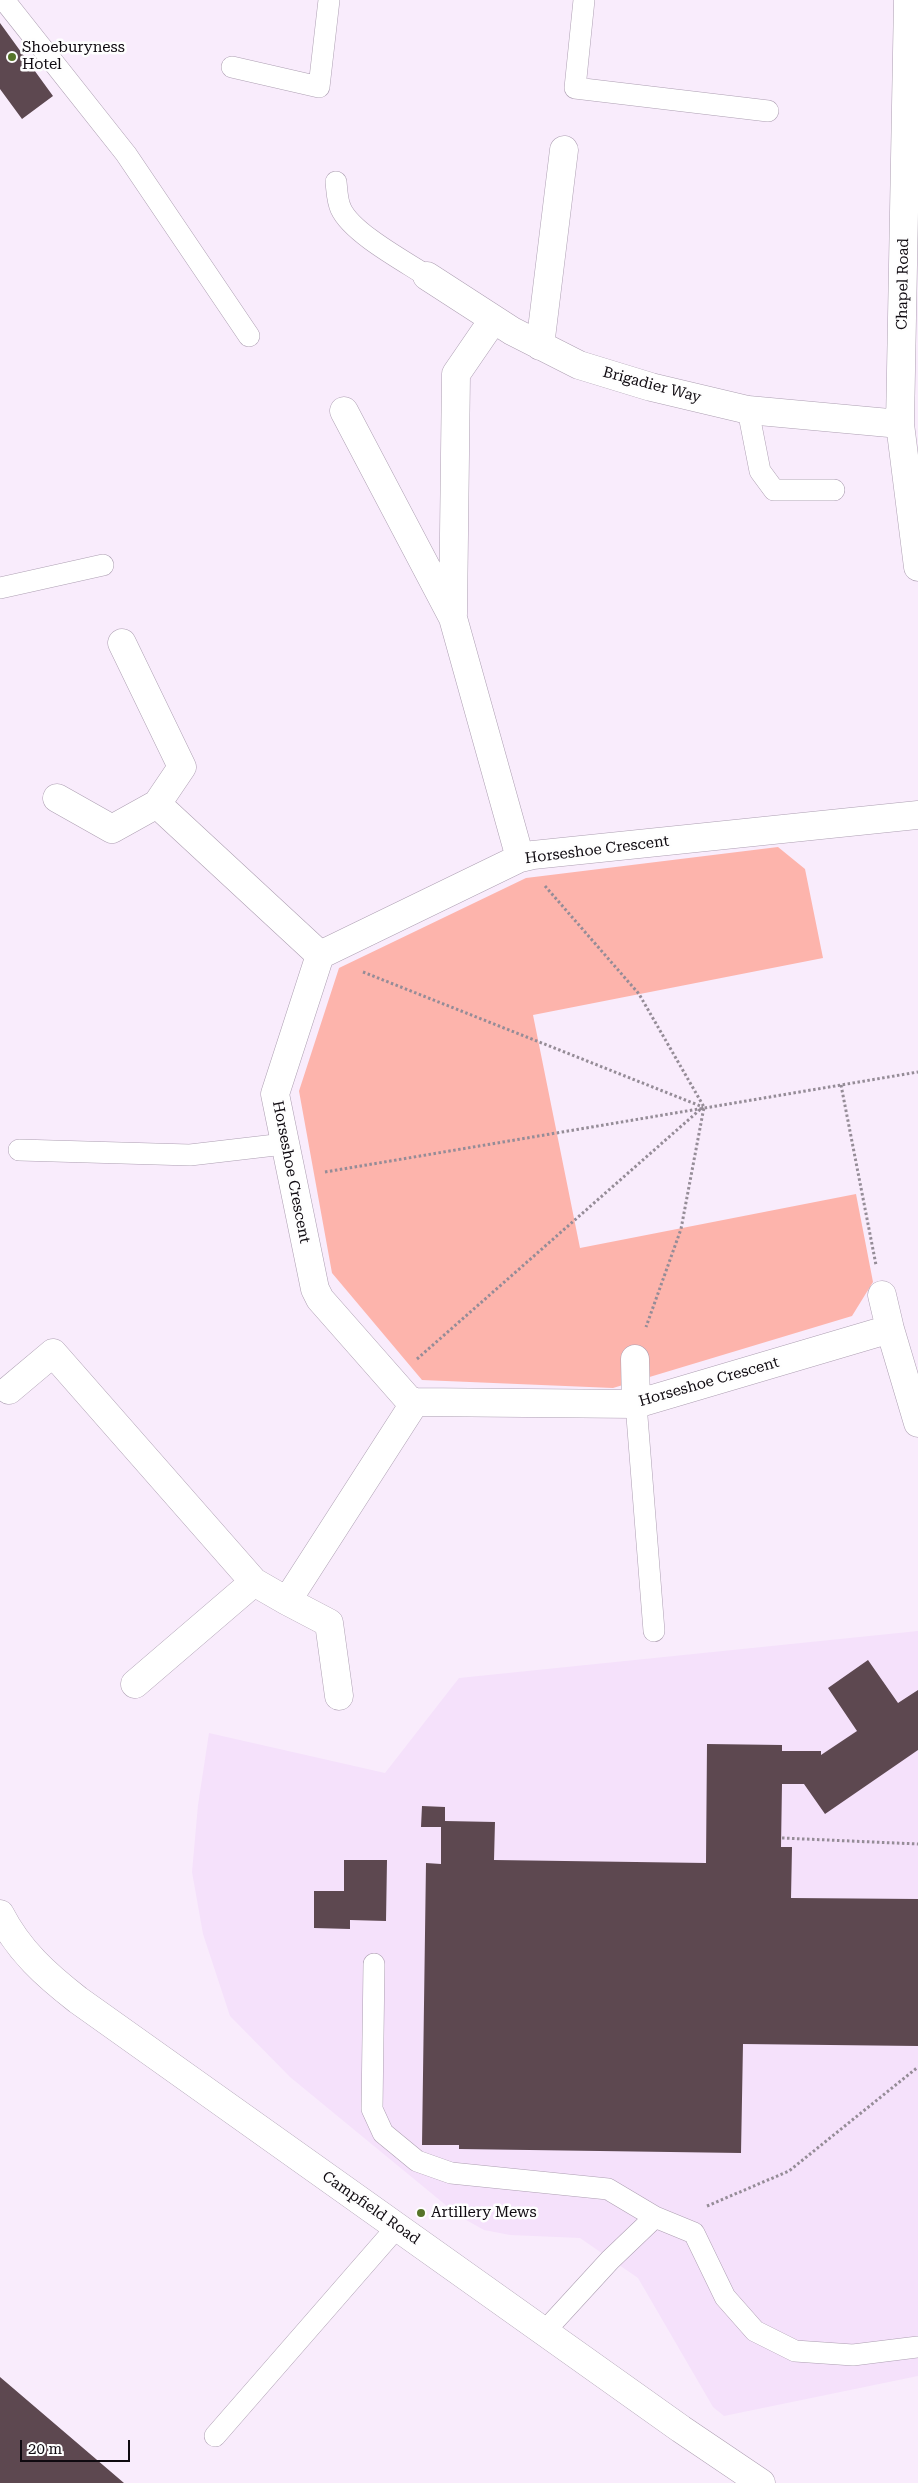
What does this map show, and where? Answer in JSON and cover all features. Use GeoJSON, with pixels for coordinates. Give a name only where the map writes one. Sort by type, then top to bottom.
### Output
{"type":"FeatureCollection","features":[{"type":"Feature","properties":{"kind":"street","name":"Chapel Road"},"geometry":{"type":"LineString","coordinates":[[908,0],[900,424],[918,567]]}},
{"type":"Feature","properties":{"kind":"street"},"geometry":{"type":"LineString","coordinates":[[540,346],[564,150]]}},
{"type":"Feature","properties":{"kind":"street","name":"Brigadier Way"},"geometry":{"type":"LineString","coordinates":[[427,276],[493,320],[578,365],[651,387],[748,410],[900,424]]}},
{"type":"Feature","properties":{"kind":"street"},"geometry":{"type":"LineString","coordinates":[[453,618],[456,374],[493,320]]}},
{"type":"Feature","properties":{"kind":"street"},"geometry":{"type":"LineString","coordinates":[[344,412],[453,618],[520,858]]}},
{"type":"Feature","properties":{"kind":"street"},"geometry":{"type":"LineString","coordinates":[[57,798],[112,829],[157,804],[182,767],[122,643]]}},
{"type":"Feature","properties":{"kind":"street"},"geometry":{"type":"LineString","coordinates":[[157,804],[320,955]]}},
{"type":"Feature","properties":{"kind":"street","name":"Horseshoe Crescent"},"geometry":{"type":"LineString","coordinates":[[890,1329],[636,1404],[415,1402],[408,1400],[320,1300],[315,1289],[275,1094],[276,1086],[320,955],[520,858],[532,855],[918,815]]}},
{"type":"Feature","properties":{"kind":"street"},"geometry":{"type":"LineString","coordinates":[[882,1294],[890,1329],[918,1423]]}},
{"type":"Feature","properties":{"kind":"street"},"geometry":{"type":"LineString","coordinates":[[9,1390],[53,1353],[254,1582],[329,1623],[339,1696]]}},
{"type":"Feature","properties":{"kind":"street"},"geometry":{"type":"LineString","coordinates":[[635,1359],[636,1404]]}},
{"type":"Feature","properties":{"kind":"street"},"geometry":{"type":"LineString","coordinates":[[288,1601],[415,1402]]}},
{"type":"Feature","properties":{"kind":"street"},"geometry":{"type":"LineString","coordinates":[[135,1684],[254,1582]]}},
{"type":"Feature","properties":{"kind":"street","name":"Campfield Road"},"geometry":{"type":"LineString","coordinates":[[0,1914],[24,1952],[56,1983],[544,2332],[761,2483]]}},
{"type":"Feature","properties":{"kind":"lane"},"geometry":{"type":"LineString","coordinates":[[4,0],[126,154],[249,336]]}},
{"type":"Feature","properties":{"kind":"lane"},"geometry":{"type":"LineString","coordinates":[[232,67],[319,87],[329,0]]}},
{"type":"Feature","properties":{"kind":"lane"},"geometry":{"type":"LineString","coordinates":[[584,0],[575,88],[768,111]]}},
{"type":"Feature","properties":{"kind":"lane"},"geometry":{"type":"LineString","coordinates":[[336,182],[341,210],[355,225],[366,236],[427,276]]}},
{"type":"Feature","properties":{"kind":"lane"},"geometry":{"type":"LineString","coordinates":[[748,410],[760,471],[774,490],[834,490]]}},
{"type":"Feature","properties":{"kind":"lane"},"geometry":{"type":"LineString","coordinates":[[0,588],[103,565]]}},
{"type":"Feature","properties":{"kind":"lane"},"geometry":{"type":"LineString","coordinates":[[19,1150],[190,1155],[284,1144]]}},
{"type":"Feature","properties":{"kind":"lane"},"geometry":{"type":"LineString","coordinates":[[636,1404],[654,1631]]}},
{"type":"Feature","properties":{"kind":"lane"},"geometry":{"type":"LineString","coordinates":[[374,1964],[372,2109],[383,2133],[417,2161],[451,2173],[608,2189],[662,2220],[694,2233],[725,2297],[755,2331],[795,2350],[853,2355],[918,2348]]}},
{"type":"Feature","properties":{"kind":"lane"},"geometry":{"type":"LineString","coordinates":[[544,2332],[610,2260],[662,2220]]}},
{"type":"Feature","properties":{"kind":"lane"},"geometry":{"type":"LineString","coordinates":[[215,2436],[397,2227]]}},
{"type":"Feature","properties":{"kind":"path"},"geometry":{"type":"LineString","coordinates":[[520,858],[639,994],[704,1107],[681,1229],[635,1359]]}},
{"type":"Feature","properties":{"kind":"path"},"geometry":{"type":"LineString","coordinates":[[320,955],[704,1107]]}},
{"type":"Feature","properties":{"kind":"path"},"geometry":{"type":"LineString","coordinates":[[292,1178],[918,1072]]}},
{"type":"Feature","properties":{"kind":"path"},"geometry":{"type":"LineString","coordinates":[[841,1085],[882,1294]]}},
{"type":"Feature","properties":{"kind":"path"},"geometry":{"type":"LineString","coordinates":[[391,1381],[704,1107]]}},
{"type":"Feature","properties":{"kind":"path"},"geometry":{"type":"LineString","coordinates":[[782,1838],[918,1844]]}},
{"type":"Feature","properties":{"kind":"path"},"geometry":{"type":"LineString","coordinates":[[662,2220],[789,2171],[918,2067]]}},
{"type":"Feature","properties":{"kind":"shaded area"},"geometry":{"type":"Polygon","coordinates":[[[778,847],[805,869],[823,958],[533,1015],[580,1248],[856,1194],[873,1282],[852,1316],[613,1388],[422,1380],[332,1273],[299,1091],[339,968],[526,878],[778,847]]]}},
{"type":"Feature","properties":{"kind":"shaded area"},"geometry":{"type":"Polygon","coordinates":[[[918,1631],[918,2376],[724,2416],[713,2407],[638,2278],[580,2238],[510,2235],[484,2230],[459,2216],[290,2077],[230,2016],[203,1934],[192,1872],[198,1805],[209,1733],[385,1773],[459,1678],[918,1631]]]}},
{"type":"Feature","properties":{"kind":"building","name":"Shoeburyness Hotel"},"geometry":{"type":"Polygon","coordinates":[[[0,23],[53,96],[22,119],[0,89],[0,23]]]}},
{"type":"Feature","properties":{"kind":"building"},"geometry":{"type":"Polygon","coordinates":[[[868,1660],[898,1703],[918,1690],[918,1750],[825,1814],[804,1784],[782,1784],[781,1847],[792,1847],[791,1898],[918,1899],[918,2046],[743,2044],[741,2153],[459,2149],[459,2145],[422,2145],[426,1863],[441,1864],[441,1827],[421,1827],[422,1806],[445,1807],[445,1821],[495,1822],[494,1860],[706,1863],[707,1744],[782,1745],[782,1751],[821,1751],[821,1755],[857,1731],[828,1688],[868,1660]]]}},
{"type":"Feature","properties":{"kind":"building"},"geometry":{"type":"Polygon","coordinates":[[[344,1860],[387,1860],[386,1921],[350,1920],[350,1929],[314,1928],[314,1891],[344,1891],[344,1860]]]}},
{"type":"Feature","properties":{"kind":"building"},"geometry":{"type":"Polygon","coordinates":[[[0,2377],[124,2483],[0,2483],[0,2377]]]}},
{"type":"Feature","properties":{"kind":"place","name":"Shoeburyness Hotel"},"geometry":{"type":"Point","coordinates":[12,57]}},
{"type":"Feature","properties":{"kind":"place","name":"Artillery Mews"},"geometry":{"type":"Point","coordinates":[421,2213]}}]}
